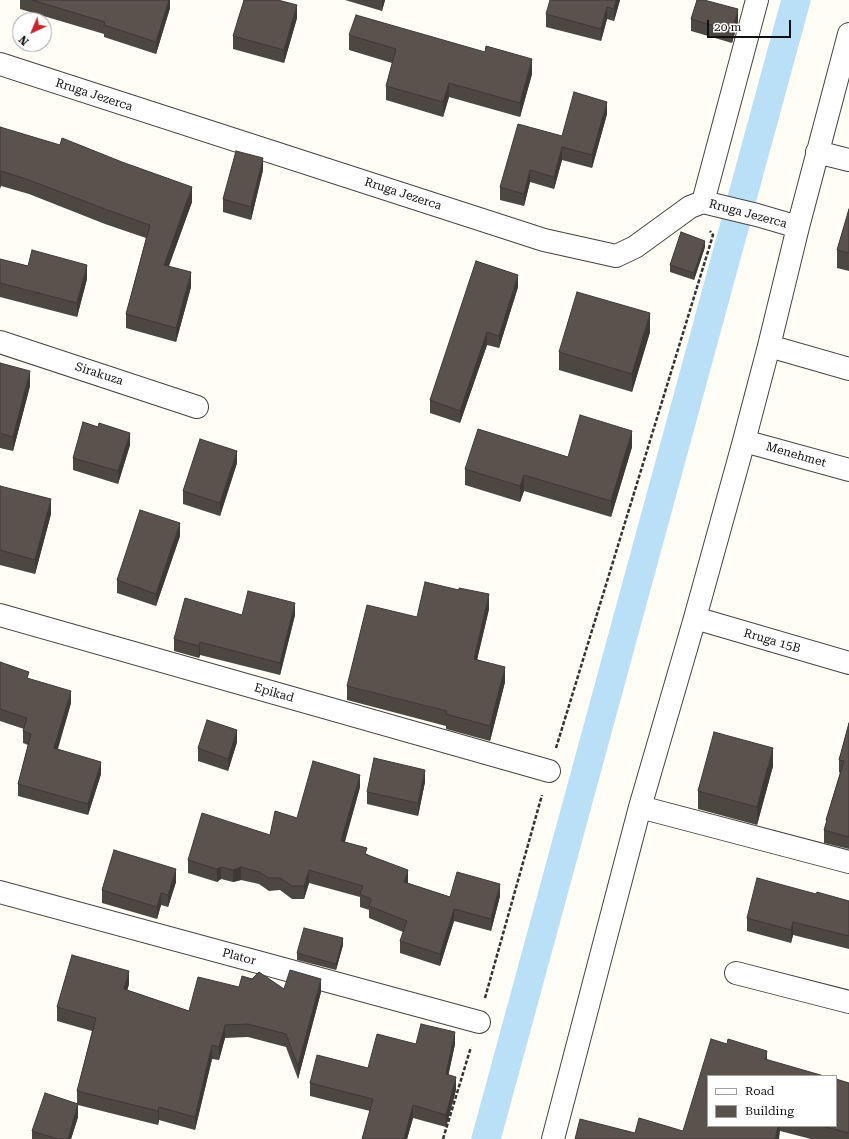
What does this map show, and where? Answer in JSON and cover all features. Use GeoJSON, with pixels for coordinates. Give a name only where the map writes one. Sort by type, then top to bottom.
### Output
{"type":"FeatureCollection","features":[{"type":"Feature","properties":{"kind":"street"},"geometry":{"type":"LineString","coordinates":[[703,205],[757,0]]}},
{"type":"Feature","properties":{"kind":"street"},"geometry":{"type":"LineString","coordinates":[[552,1139],[640,807],[695,618],[744,441],[817,152],[849,34]]}},
{"type":"Feature","properties":{"kind":"street","name":"Rruga Jezerca"},"geometry":{"type":"LineString","coordinates":[[0,64],[544,240],[616,256],[636,248],[703,205],[758,215],[798,227]]}},
{"type":"Feature","properties":{"kind":"street"},"geometry":{"type":"LineString","coordinates":[[817,152],[849,160]]}},
{"type":"Feature","properties":{"kind":"street","name":"Sirakuza"},"geometry":{"type":"LineString","coordinates":[[0,342],[197,407]]}},
{"type":"Feature","properties":{"kind":"street"},"geometry":{"type":"LineString","coordinates":[[769,346],[849,369]]}},
{"type":"Feature","properties":{"kind":"street","name":"Menehmet"},"geometry":{"type":"LineString","coordinates":[[744,441],[849,470]]}},
{"type":"Feature","properties":{"kind":"street","name":"Epikad"},"geometry":{"type":"LineString","coordinates":[[0,615],[549,771]]}},
{"type":"Feature","properties":{"kind":"street","name":"Rruga 15B"},"geometry":{"type":"LineString","coordinates":[[695,618],[849,663]]}},
{"type":"Feature","properties":{"kind":"street"},"geometry":{"type":"LineString","coordinates":[[640,807],[849,862]]}},
{"type":"Feature","properties":{"kind":"street","name":"Plator"},"geometry":{"type":"LineString","coordinates":[[0,892],[479,1022]]}},
{"type":"Feature","properties":{"kind":"street"},"geometry":{"type":"LineString","coordinates":[[736,973],[849,1002]]}},
{"type":"Feature","properties":{"kind":"path"},"geometry":{"type":"LineString","coordinates":[[443,1139],[479,1022],[549,771],[712,235],[703,205]]}},
{"type":"Feature","properties":{"kind":"building"},"geometry":{"type":"Polygon","coordinates":[[[32,0],[169,0],[156,42],[104,25],[105,22],[32,0]]]}},
{"type":"Feature","properties":{"kind":"building"},"geometry":{"type":"Polygon","coordinates":[[[244,0],[278,0],[297,5],[284,50],[233,36],[244,0]]]}},
{"type":"Feature","properties":{"kind":"building"},"geometry":{"type":"Polygon","coordinates":[[[550,0],[616,0],[614,9],[607,7],[601,29],[546,14],[550,0]]]}},
{"type":"Feature","properties":{"kind":"building"},"geometry":{"type":"Polygon","coordinates":[[[697,0],[704,0],[738,9],[732,31],[691,19],[697,0]]]}},
{"type":"Feature","properties":{"kind":"building"},"geometry":{"type":"Polygon","coordinates":[[[356,15],[485,52],[486,46],[532,59],[520,103],[449,83],[443,102],[386,86],[396,49],[349,35],[356,15]]]}},
{"type":"Feature","properties":{"kind":"building"},"geometry":{"type":"Polygon","coordinates":[[[574,92],[607,102],[592,155],[562,147],[554,177],[530,170],[524,194],[500,187],[518,124],[562,136],[574,92]]]}},
{"type":"Feature","properties":{"kind":"building"},"geometry":{"type":"Polygon","coordinates":[[[0,127],[60,145],[62,138],[122,162],[192,187],[164,265],[191,272],[176,328],[126,314],[150,225],[29,180],[1,171],[0,175],[0,127]]]}},
{"type":"Feature","properties":{"kind":"building"},"geometry":{"type":"Polygon","coordinates":[[[236,151],[263,158],[251,207],[223,199],[236,151]]]}},
{"type":"Feature","properties":{"kind":"building"},"geometry":{"type":"Polygon","coordinates":[[[849,209],[849,253],[837,250],[849,209]]]}},
{"type":"Feature","properties":{"kind":"building"},"geometry":{"type":"Polygon","coordinates":[[[681,232],[705,241],[694,273],[670,265],[681,232]]]}},
{"type":"Feature","properties":{"kind":"building"},"geometry":{"type":"Polygon","coordinates":[[[32,250],[87,265],[77,303],[0,283],[0,259],[28,266],[32,250]]]}},
{"type":"Feature","properties":{"kind":"building"},"geometry":{"type":"Polygon","coordinates":[[[476,261],[518,275],[499,336],[487,332],[460,411],[430,400],[476,261]]]}},
{"type":"Feature","properties":{"kind":"building"},"geometry":{"type":"Polygon","coordinates":[[[577,292],[650,313],[632,374],[559,352],[577,292]]]}},
{"type":"Feature","properties":{"kind":"building"},"geometry":{"type":"Polygon","coordinates":[[[0,363],[30,371],[13,437],[0,433],[0,363]]]}},
{"type":"Feature","properties":{"kind":"building"},"geometry":{"type":"Polygon","coordinates":[[[580,415],[632,431],[611,501],[524,475],[520,486],[465,469],[478,429],[568,457],[580,415]]]}},
{"type":"Feature","properties":{"kind":"building"},"geometry":{"type":"Polygon","coordinates":[[[83,422],[98,427],[99,423],[130,433],[118,471],[73,458],[83,422]]]}},
{"type":"Feature","properties":{"kind":"building"},"geometry":{"type":"Polygon","coordinates":[[[200,439],[237,451],[220,503],[183,491],[200,439]]]}},
{"type":"Feature","properties":{"kind":"building"},"geometry":{"type":"Polygon","coordinates":[[[0,486],[51,499],[35,560],[0,550],[0,486]]]}},
{"type":"Feature","properties":{"kind":"building"},"geometry":{"type":"Polygon","coordinates":[[[140,510],[180,523],[156,594],[117,580],[140,510]]]}},
{"type":"Feature","properties":{"kind":"building"},"geometry":{"type":"Polygon","coordinates":[[[425,582],[459,590],[459,588],[489,594],[474,659],[505,667],[490,726],[446,714],[447,711],[347,686],[367,605],[417,617],[425,582]]]}},
{"type":"Feature","properties":{"kind":"building"},"geometry":{"type":"Polygon","coordinates":[[[248,591],[295,603],[280,663],[200,642],[199,646],[174,639],[185,598],[242,615],[248,591]]]}},
{"type":"Feature","properties":{"kind":"building"},"geometry":{"type":"Polygon","coordinates":[[[0,662],[29,672],[27,678],[71,691],[54,748],[101,762],[88,804],[18,784],[31,734],[23,731],[27,718],[0,709],[0,662]]]}},
{"type":"Feature","properties":{"kind":"building"},"geometry":{"type":"Polygon","coordinates":[[[207,720],[237,730],[228,759],[198,748],[207,720]]]}},
{"type":"Feature","properties":{"kind":"building"},"geometry":{"type":"Polygon","coordinates":[[[849,723],[849,837],[824,830],[844,761],[839,760],[849,723]]]}},
{"type":"Feature","properties":{"kind":"building"},"geometry":{"type":"Polygon","coordinates":[[[714,732],[773,748],[757,807],[698,791],[714,732]]]}},
{"type":"Feature","properties":{"kind":"building"},"geometry":{"type":"Polygon","coordinates":[[[374,758],[425,770],[418,803],[367,792],[374,758]]]}},
{"type":"Feature","properties":{"kind":"building"},"geometry":{"type":"Polygon","coordinates":[[[313,761],[360,775],[341,841],[367,848],[365,854],[408,870],[404,882],[450,897],[457,872],[500,884],[491,919],[454,909],[440,954],[400,941],[407,921],[369,906],[371,899],[360,894],[363,886],[309,870],[304,886],[292,886],[280,878],[269,878],[259,872],[241,867],[233,870],[221,867],[217,869],[188,860],[202,813],[270,835],[275,811],[297,818],[313,761]]]}},
{"type":"Feature","properties":{"kind":"building"},"geometry":{"type":"Polygon","coordinates":[[[114,850],[176,869],[168,895],[161,893],[157,907],[102,890],[114,850]]]}},
{"type":"Feature","properties":{"kind":"building"},"geometry":{"type":"Polygon","coordinates":[[[757,878],[816,894],[817,892],[849,901],[849,936],[793,922],[791,930],[747,918],[757,878]]]}},
{"type":"Feature","properties":{"kind":"building"},"geometry":{"type":"Polygon","coordinates":[[[304,928],[343,938],[336,964],[297,953],[304,928]]]}},
{"type":"Feature","properties":{"kind":"building"},"geometry":{"type":"Polygon","coordinates":[[[72,955],[129,971],[124,989],[189,1011],[198,977],[239,987],[242,976],[252,979],[259,972],[284,989],[290,970],[321,979],[298,1066],[286,1034],[248,1024],[225,1025],[219,1047],[212,1045],[195,1117],[159,1107],[158,1111],[77,1091],[96,1018],[57,1007],[72,955]]]}},
{"type":"Feature","properties":{"kind":"building"},"geometry":{"type":"Polygon","coordinates":[[[421,1024],[455,1032],[446,1074],[456,1077],[446,1115],[413,1105],[404,1139],[362,1139],[373,1099],[310,1083],[317,1055],[368,1068],[377,1034],[416,1044],[421,1024]]]}},
{"type":"Feature","properties":{"kind":"building"},"geometry":{"type":"Polygon","coordinates":[[[711,1039],[727,1044],[728,1039],[767,1051],[765,1059],[821,1075],[707,1075],[707,1127],[778,1127],[775,1139],[575,1139],[580,1119],[635,1133],[639,1118],[683,1131],[711,1039]]]}},
{"type":"Feature","properties":{"kind":"building"},"geometry":{"type":"Polygon","coordinates":[[[837,1079],[849,1083],[849,1133],[826,1127],[837,1127],[837,1079]]]}},
{"type":"Feature","properties":{"kind":"building"},"geometry":{"type":"Polygon","coordinates":[[[45,1093],[78,1104],[68,1139],[58,1139],[32,1131],[45,1093]]]}},
{"type":"Feature","properties":{"kind":"waterway"},"geometry":{"type":"LineString","coordinates":[[486,1139],[796,0]]}}]}
